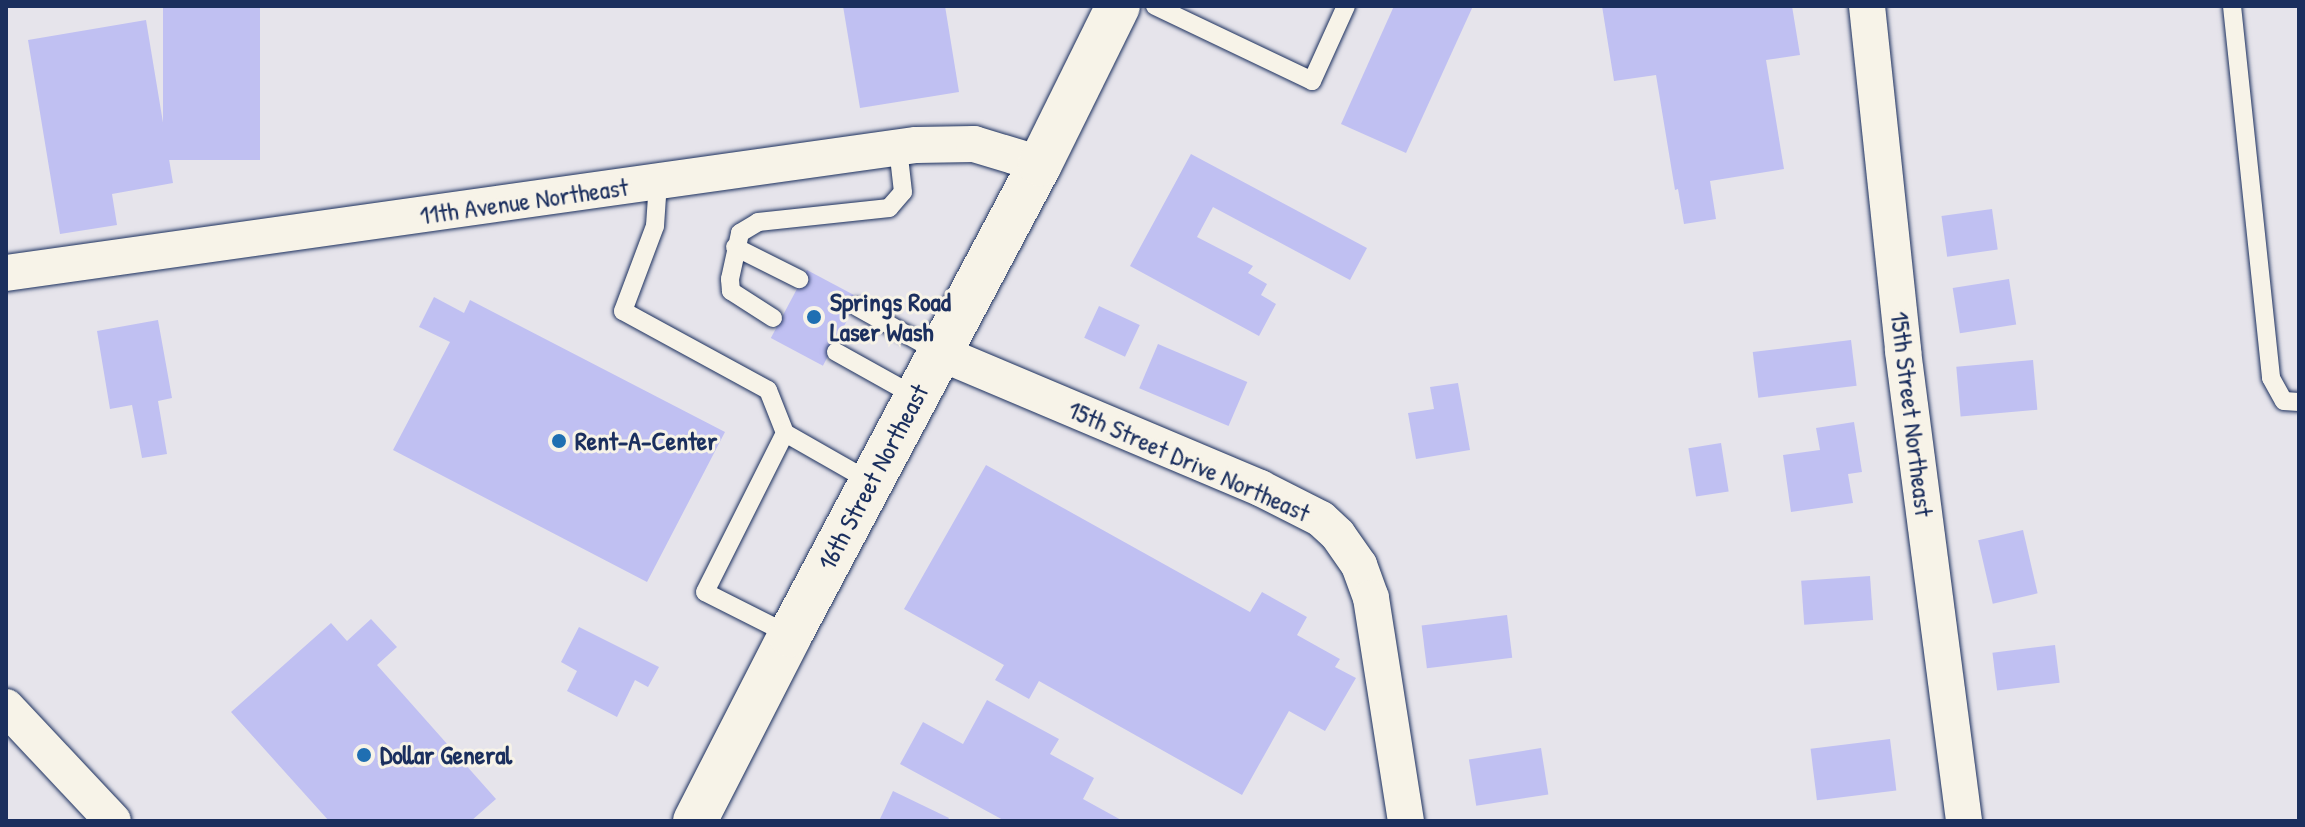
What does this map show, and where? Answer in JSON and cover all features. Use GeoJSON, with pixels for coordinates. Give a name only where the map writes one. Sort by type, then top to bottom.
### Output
{"type":"FeatureCollection","features":[{"type":"Feature","properties":{"kind":"main road","name":"16th Street Northeast"},"geometry":{"type":"LineString","coordinates":[[695,821],[938,352],[1040,164],[1118,6]]}},
{"type":"Feature","properties":{"kind":"street","name":"15th Street Northeast"},"geometry":{"type":"LineString","coordinates":[[1867,6],[1903,351],[1964,821]]}},
{"type":"Feature","properties":{"kind":"street","name":"11th Avenue Northeast"},"geometry":{"type":"LineString","coordinates":[[6,273],[898,148],[974,144],[1040,164]]}},
{"type":"Feature","properties":{"kind":"street","name":"15th Street Drive Northeast"},"geometry":{"type":"LineString","coordinates":[[938,352],[1260,488],[1321,519],[1338,535],[1359,565],[1371,598],[1406,821]]}},
{"type":"Feature","properties":{"kind":"street"},"geometry":{"type":"LineString","coordinates":[[6,707],[113,821]]}},
{"type":"Feature","properties":{"kind":"lane"},"geometry":{"type":"LineString","coordinates":[[1155,6],[1312,81],[1346,6]]}},
{"type":"Feature","properties":{"kind":"lane"},"geometry":{"type":"LineString","coordinates":[[2232,6],[2271,378],[2284,401],[2299,402]]}},
{"type":"Feature","properties":{"kind":"lane"},"geometry":{"type":"LineString","coordinates":[[773,318],[731,291],[735,247],[740,233],[758,222],[889,208],[896,204],[903,188],[898,148]]}},
{"type":"Feature","properties":{"kind":"lane"},"geometry":{"type":"LineString","coordinates":[[658,182],[655,226],[623,311],[768,390],[785,433],[871,482]]}},
{"type":"Feature","properties":{"kind":"lane"},"geometry":{"type":"LineString","coordinates":[[735,247],[799,279]]}},
{"type":"Feature","properties":{"kind":"lane"},"geometry":{"type":"LineString","coordinates":[[857,307],[938,352]]}},
{"type":"Feature","properties":{"kind":"lane"},"geometry":{"type":"LineString","coordinates":[[836,352],[915,396]]}},
{"type":"Feature","properties":{"kind":"lane"},"geometry":{"type":"LineString","coordinates":[[785,433],[705,592],[790,635]]}},
{"type":"Feature","properties":{"kind":"building"},"geometry":{"type":"Polygon","coordinates":[[[163,6],[260,6],[260,160],[163,160],[163,6]]]}},
{"type":"Feature","properties":{"kind":"building"},"geometry":{"type":"Polygon","coordinates":[[[843,6],[945,6],[959,92],[860,108],[843,6]]]}},
{"type":"Feature","properties":{"kind":"building"},"geometry":{"type":"Polygon","coordinates":[[[1394,6],[1473,6],[1406,153],[1341,124],[1394,6]]]}},
{"type":"Feature","properties":{"kind":"building"},"geometry":{"type":"Polygon","coordinates":[[[1602,6],[1792,6],[1800,55],[1766,60],[1784,169],[1710,181],[1716,219],[1684,224],[1678,189],[1675,190],[1656,75],[1614,81],[1602,6]]]}},
{"type":"Feature","properties":{"kind":"building"},"geometry":{"type":"Polygon","coordinates":[[[146,20],[173,183],[112,194],[117,225],[60,234],[28,40],[146,20]]]}},
{"type":"Feature","properties":{"kind":"building"},"geometry":{"type":"Polygon","coordinates":[[[1191,154],[1367,248],[1350,280],[1213,207],[1197,237],[1253,266],[1248,273],[1267,284],[1261,295],[1276,304],[1259,336],[1130,266],[1191,154]]]}},
{"type":"Feature","properties":{"kind":"building"},"geometry":{"type":"Polygon","coordinates":[[[1992,209],[1998,250],[1947,257],[1941,216],[1992,209]]]}},
{"type":"Feature","properties":{"kind":"building","name":"Springs Road Laser Wash"},"geometry":{"type":"Polygon","coordinates":[[[807,270],[859,298],[823,366],[771,338],[807,270]]]}},
{"type":"Feature","properties":{"kind":"building"},"geometry":{"type":"Polygon","coordinates":[[[2009,279],[2016,324],[1960,333],[1953,288],[2009,279]]]}},
{"type":"Feature","properties":{"kind":"building","name":"Rent-A-Center"},"geometry":{"type":"Polygon","coordinates":[[[434,297],[464,313],[470,300],[725,432],[647,582],[393,450],[450,342],[419,327],[434,297]]]}},
{"type":"Feature","properties":{"kind":"building"},"geometry":{"type":"Polygon","coordinates":[[[1099,306],[1140,325],[1125,357],[1084,338],[1099,306]]]}},
{"type":"Feature","properties":{"kind":"building"},"geometry":{"type":"Polygon","coordinates":[[[158,320],[172,398],[158,401],[167,454],[142,458],[132,405],[110,409],[97,331],[158,320]]]}},
{"type":"Feature","properties":{"kind":"building"},"geometry":{"type":"Polygon","coordinates":[[[1851,340],[1857,386],[1758,398],[1753,352],[1851,340]]]}},
{"type":"Feature","properties":{"kind":"building"},"geometry":{"type":"Polygon","coordinates":[[[1158,344],[1247,382],[1229,426],[1139,388],[1158,344]]]}},
{"type":"Feature","properties":{"kind":"building"},"geometry":{"type":"Polygon","coordinates":[[[2033,360],[2037,410],[1961,417],[1956,367],[2033,360]]]}},
{"type":"Feature","properties":{"kind":"building"},"geometry":{"type":"Polygon","coordinates":[[[1458,383],[1470,450],[1416,459],[1408,413],[1434,409],[1430,387],[1458,383]]]}},
{"type":"Feature","properties":{"kind":"building"},"geometry":{"type":"Polygon","coordinates":[[[1854,422],[1862,472],[1848,474],[1853,503],[1791,512],[1783,455],[1820,450],[1816,428],[1854,422]]]}},
{"type":"Feature","properties":{"kind":"building"},"geometry":{"type":"Polygon","coordinates":[[[1721,443],[1729,491],[1696,497],[1688,448],[1721,443]]]}},
{"type":"Feature","properties":{"kind":"building"},"geometry":{"type":"Polygon","coordinates":[[[986,465],[1250,612],[1262,592],[1307,617],[1297,635],[1340,659],[1335,667],[1356,678],[1325,731],[1289,711],[1242,795],[1039,681],[1029,699],[995,680],[1004,665],[904,609],[986,465]]]}},
{"type":"Feature","properties":{"kind":"building"},"geometry":{"type":"Polygon","coordinates":[[[2023,530],[2038,593],[1993,604],[1978,540],[2023,530]]]}},
{"type":"Feature","properties":{"kind":"building"},"geometry":{"type":"Polygon","coordinates":[[[1870,576],[1873,620],[1804,625],[1801,581],[1870,576]]]}},
{"type":"Feature","properties":{"kind":"building"},"geometry":{"type":"Polygon","coordinates":[[[1507,615],[1512,658],[1427,668],[1422,625],[1507,615]]]}},
{"type":"Feature","properties":{"kind":"building","name":"Dollar General"},"geometry":{"type":"Polygon","coordinates":[[[371,619],[397,647],[377,665],[496,799],[471,821],[329,821],[231,712],[331,623],[347,641],[371,619]]]}},
{"type":"Feature","properties":{"kind":"building"},"geometry":{"type":"Polygon","coordinates":[[[579,627],[659,667],[648,687],[635,680],[617,717],[567,691],[577,671],[561,662],[579,627]]]}},
{"type":"Feature","properties":{"kind":"building"},"geometry":{"type":"Polygon","coordinates":[[[2055,645],[2060,683],[1997,690],[1992,653],[2055,645]]]}},
{"type":"Feature","properties":{"kind":"building"},"geometry":{"type":"Polygon","coordinates":[[[987,700],[1059,739],[1050,754],[1094,778],[1083,799],[1123,821],[1005,821],[900,764],[923,722],[963,744],[987,700]]]}},
{"type":"Feature","properties":{"kind":"building"},"geometry":{"type":"Polygon","coordinates":[[[1890,739],[1896,791],[1817,800],[1811,749],[1890,739]]]}},
{"type":"Feature","properties":{"kind":"building"},"geometry":{"type":"Polygon","coordinates":[[[1541,748],[1548,794],[1476,806],[1469,759],[1541,748]]]}},
{"type":"Feature","properties":{"kind":"building"},"geometry":{"type":"Polygon","coordinates":[[[893,791],[949,818],[947,821],[879,821],[893,791]]]}},
{"type":"Feature","properties":{"kind":"place","name":"Springs Road Laser Wash"},"geometry":{"type":"Point","coordinates":[814,317]}},
{"type":"Feature","properties":{"kind":"place","name":"Rent-A-Center"},"geometry":{"type":"Point","coordinates":[559,441]}},
{"type":"Feature","properties":{"kind":"place","name":"Dollar General"},"geometry":{"type":"Point","coordinates":[364,755]}}]}
